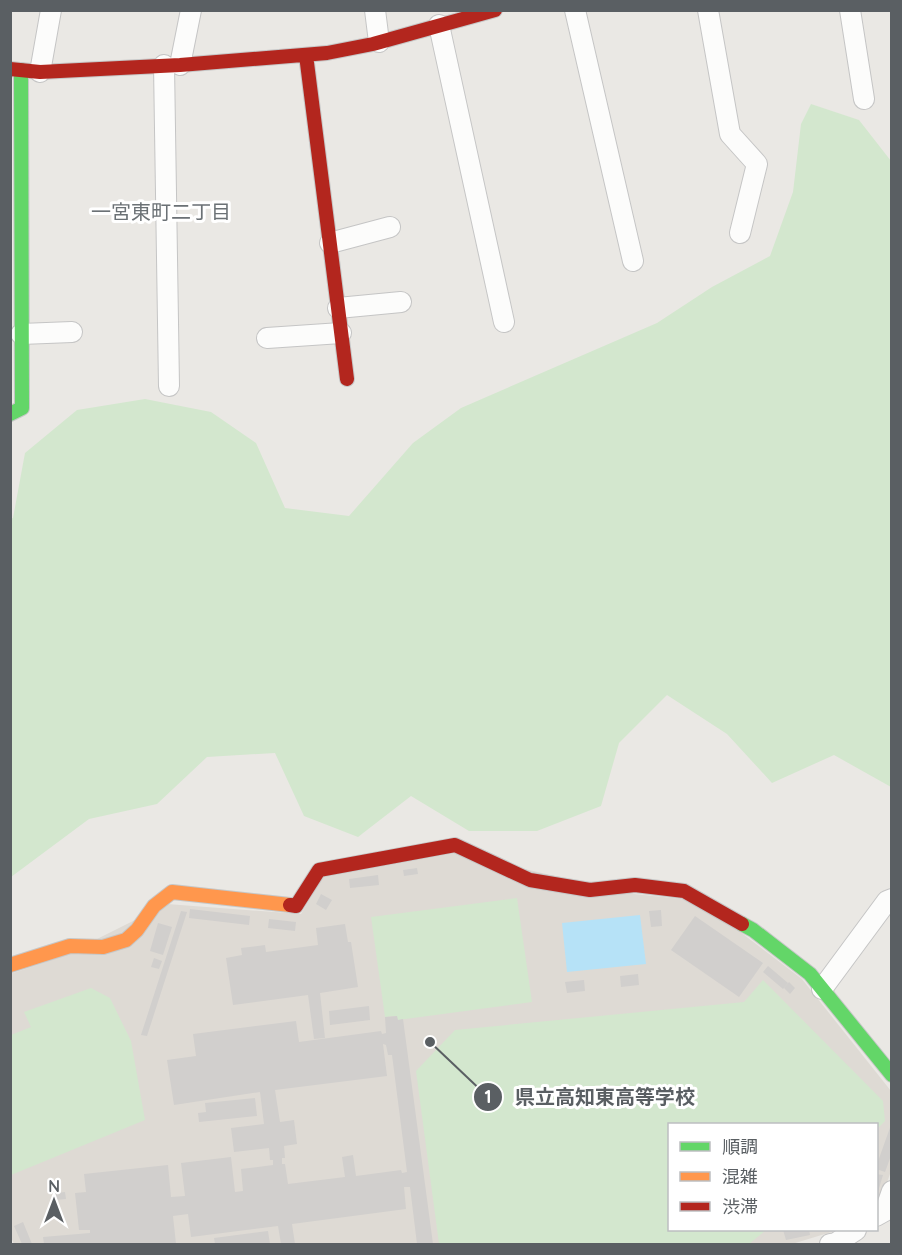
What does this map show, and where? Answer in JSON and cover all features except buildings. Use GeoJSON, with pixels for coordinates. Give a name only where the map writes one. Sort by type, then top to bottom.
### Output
{"type":"FeatureCollection","features":[{"type":"Feature","properties":{"kind":"street"},"geometry":{"type":"LineString","coordinates":[[10,414],[22,408],[24,70],[51,10]]}},
{"type":"Feature","properties":{"kind":"street"},"geometry":{"type":"LineString","coordinates":[[169,386],[172,65],[191,10]]}},
{"type":"Feature","properties":{"kind":"street"},"geometry":{"type":"LineString","coordinates":[[375,10],[379,42]]}},
{"type":"Feature","properties":{"kind":"street"},"geometry":{"type":"LineString","coordinates":[[24,70],[172,65],[306,55],[379,42],[495,10]]}},
{"type":"Feature","properties":{"kind":"street"},"geometry":{"type":"LineString","coordinates":[[575,10],[633,261]]}},
{"type":"Feature","properties":{"kind":"street"},"geometry":{"type":"LineString","coordinates":[[708,10],[729,134],[757,164],[740,233]]}},
{"type":"Feature","properties":{"kind":"street"},"geometry":{"type":"LineString","coordinates":[[850,10],[864,99]]}},
{"type":"Feature","properties":{"kind":"street"},"geometry":{"type":"LineString","coordinates":[[440,25],[504,322]]}},
{"type":"Feature","properties":{"kind":"street"},"geometry":{"type":"LineString","coordinates":[[306,55],[347,379]]}},
{"type":"Feature","properties":{"kind":"street"},"geometry":{"type":"LineString","coordinates":[[330,243],[390,227]]}},
{"type":"Feature","properties":{"kind":"street"},"geometry":{"type":"LineString","coordinates":[[338,308],[401,302]]}},
{"type":"Feature","properties":{"kind":"street"},"geometry":{"type":"LineString","coordinates":[[21,334],[72,332]]}},
{"type":"Feature","properties":{"kind":"street"},"geometry":{"type":"LineString","coordinates":[[267,338],[341,333]]}},
{"type":"Feature","properties":{"kind":"street"},"geometry":{"type":"LineString","coordinates":[[10,964],[70,946],[114,945],[131,935],[154,906],[172,892],[296,906],[319,870],[455,846],[530,880],[590,890],[635,885],[684,891],[753,930],[810,974],[891,1075]]}},
{"type":"Feature","properties":{"kind":"street"},"geometry":{"type":"LineString","coordinates":[[822,989],[887,901],[891,899]]}},
{"type":"Feature","properties":{"kind":"street"},"geometry":{"type":"LineString","coordinates":[[878,1215],[885,1211],[891,1191]]}},
{"type":"Feature","properties":{"kind":"street"},"geometry":{"type":"LineString","coordinates":[[830,1245],[854,1231]]}},
{"type":"Feature","properties":{"kind":"shaded area"},"geometry":{"type":"Polygon","coordinates":[[[455,853],[634,894],[682,899],[731,925],[802,979],[891,1091],[891,1171],[879,1205],[878,1123],[668,1123],[668,1231],[835,1231],[792,1244],[14,1244],[10,1235],[10,974],[61,957],[167,904],[301,914],[323,877],[455,853]]]}},
{"type":"Feature","properties":{"kind":"green space"},"geometry":{"type":"Polygon","coordinates":[[[811,104],[859,120],[891,161],[891,787],[834,755],[772,783],[727,734],[667,695],[619,743],[601,806],[537,831],[469,831],[411,796],[358,837],[304,816],[275,753],[207,757],[157,804],[89,819],[11,877],[10,519],[13,518],[25,453],[77,410],[145,399],[211,412],[256,443],[285,508],[349,516],[413,443],[461,408],[657,323],[712,287],[770,256],[793,192],[801,124],[811,104]]]}},
{"type":"Feature","properties":{"kind":"green space"},"geometry":{"type":"Polygon","coordinates":[[[517,898],[532,1002],[398,1020],[396,1016],[385,1017],[371,917],[517,898]]]}},
{"type":"Feature","properties":{"kind":"green space"},"geometry":{"type":"Polygon","coordinates":[[[763,980],[883,1101],[885,1121],[878,1128],[878,1123],[668,1123],[668,1231],[765,1231],[749,1244],[439,1244],[416,1071],[455,1030],[744,1002],[763,980]]]}},
{"type":"Feature","properties":{"kind":"green space"},"geometry":{"type":"Polygon","coordinates":[[[91,988],[110,998],[131,1041],[145,1120],[11,1175],[11,1035],[31,1027],[24,1012],[91,988]]]}},
{"type":"Feature","properties":{"kind":"water"},"geometry":{"type":"Polygon","coordinates":[[[640,915],[646,964],[567,972],[562,923],[640,915]]]}},
{"type":"Feature","properties":{"kind":"traffic: fast"},"geometry":{"type":"LineString","coordinates":[[10,414],[22,408],[21,70]]}},
{"type":"Feature","properties":{"kind":"traffic: fast"},"geometry":{"type":"LineString","coordinates":[[742,924],[810,974],[892,1075]]}},
{"type":"Feature","properties":{"kind":"traffic: slow"},"geometry":{"type":"LineString","coordinates":[[10,965],[70,946],[103,947],[126,940],[137,930],[154,906],[172,892],[290,905]]}},
{"type":"Feature","properties":{"kind":"traffic: jam"},"geometry":{"type":"LineString","coordinates":[[10,69],[40,72],[180,65],[327,53],[373,44],[495,10]]}},
{"type":"Feature","properties":{"kind":"traffic: jam"},"geometry":{"type":"LineString","coordinates":[[306,55],[347,379]]}},
{"type":"Feature","properties":{"kind":"traffic: jam"},"geometry":{"type":"LineString","coordinates":[[290,905],[296,906],[319,870],[455,845],[530,880],[590,890],[635,885],[684,891],[742,924]]}},
{"type":"Feature","properties":{"kind":"place","name":"県立高知東高等学校"},"geometry":{"type":"Point","coordinates":[430,1042]}},
{"type":"Feature","properties":{"kind":"district","name":"一宮東町二丁目"},"geometry":{"type":"Point","coordinates":[161,211]}}]}
